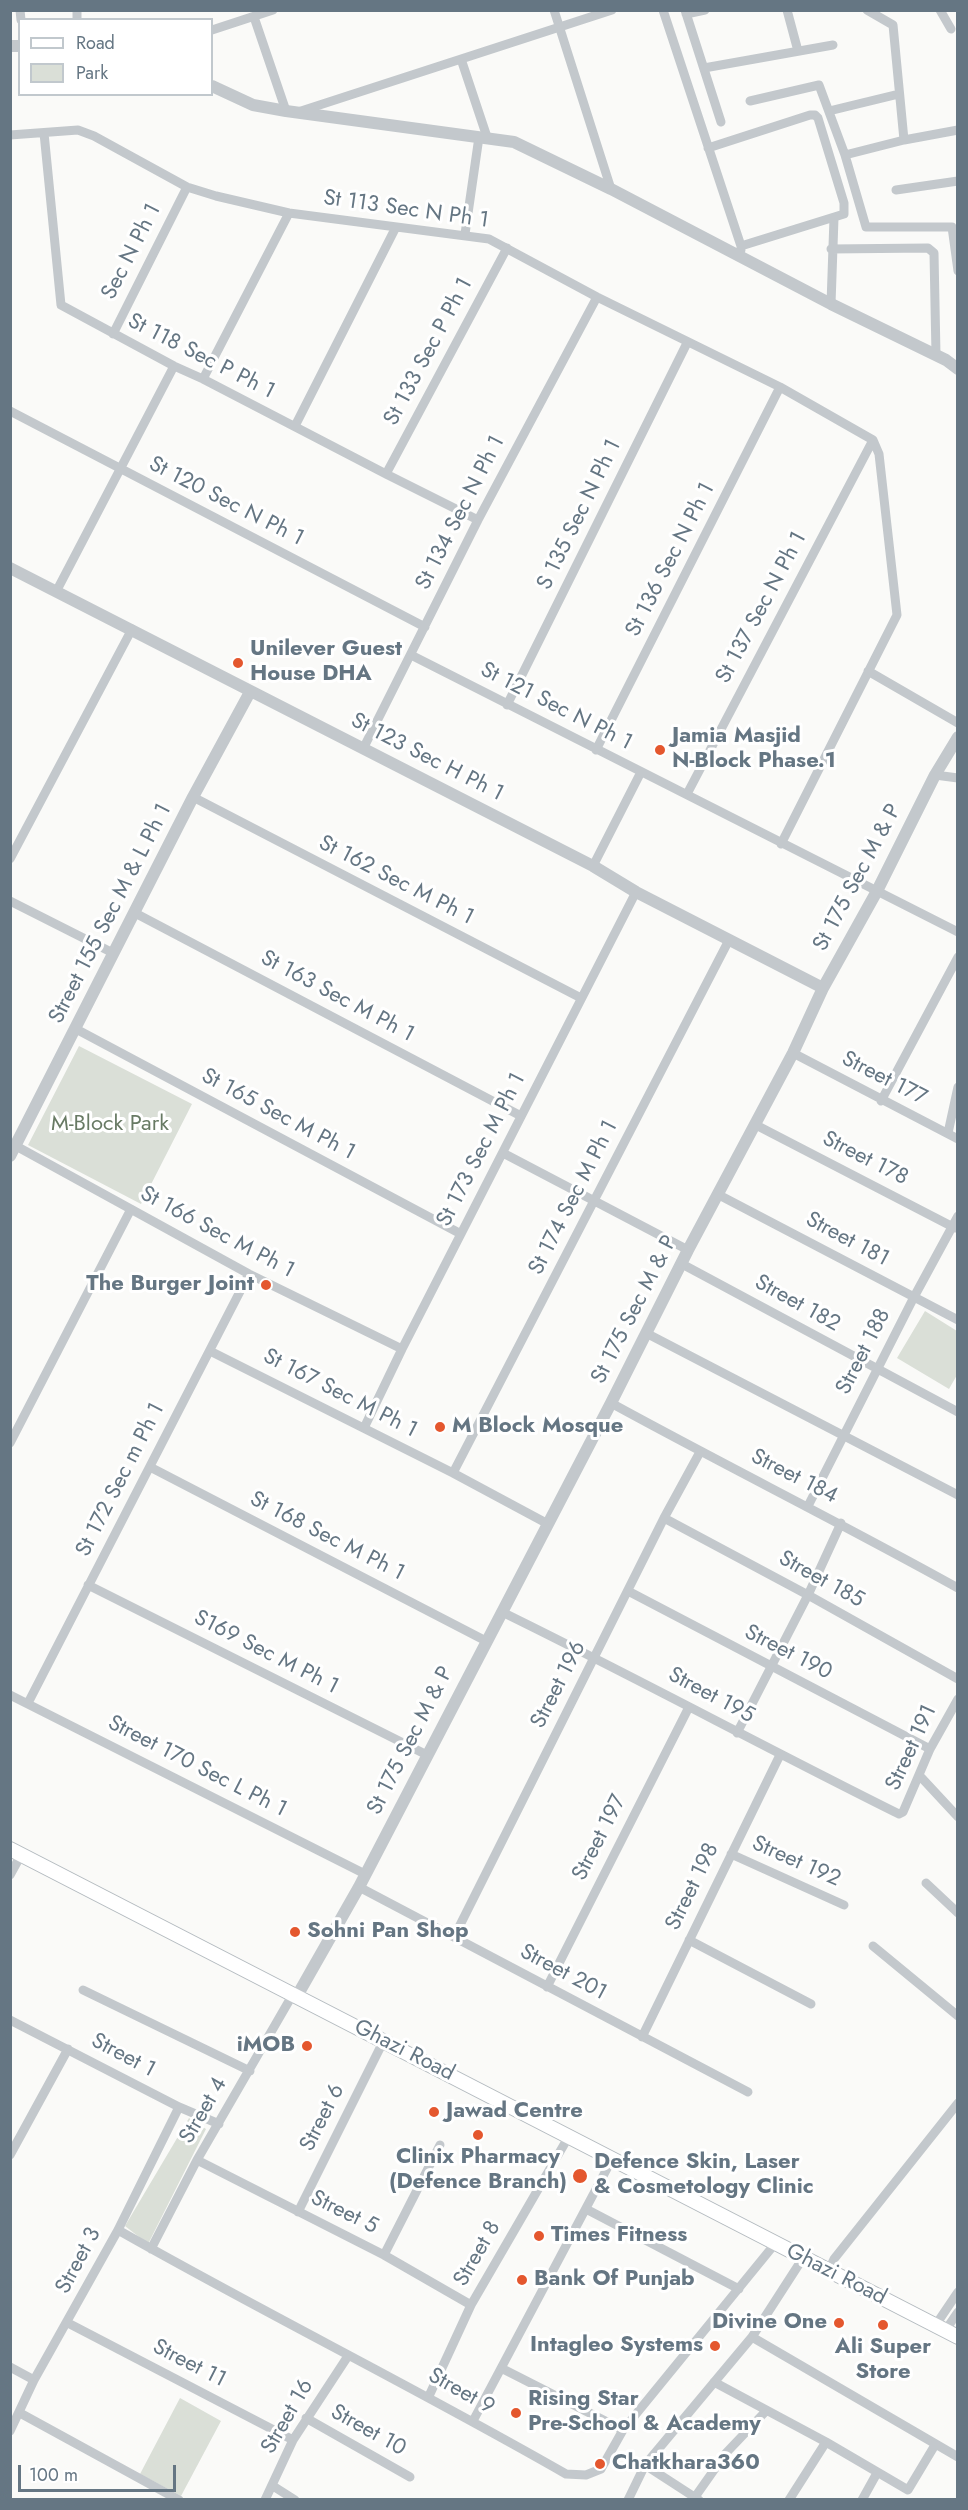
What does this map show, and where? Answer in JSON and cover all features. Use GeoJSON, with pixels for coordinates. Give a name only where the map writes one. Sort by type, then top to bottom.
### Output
{"type":"FeatureCollection","features":[{"type":"Feature","properties":{"kind":"main road","name":"Ghazi Road"},"geometry":{"type":"LineString","coordinates":[[16,1852],[384,2040],[774,2245],[829,2270],[946,2331]]}},
{"type":"Feature","properties":{"kind":"street"},"geometry":{"type":"LineString","coordinates":[[213,30],[273,10]]}},
{"type":"Feature","properties":{"kind":"street"},"geometry":{"type":"LineString","coordinates":[[554,10],[611,189]]}},
{"type":"Feature","properties":{"kind":"street"},"geometry":{"type":"LineString","coordinates":[[291,112],[612,10]]}},
{"type":"Feature","properties":{"kind":"street"},"geometry":{"type":"LineString","coordinates":[[663,10],[740,252]]}},
{"type":"Feature","properties":{"kind":"street"},"geometry":{"type":"LineString","coordinates":[[705,10],[686,12],[722,122]]}},
{"type":"Feature","properties":{"kind":"street"},"geometry":{"type":"LineString","coordinates":[[787,10],[798,51]]}},
{"type":"Feature","properties":{"kind":"street"},"geometry":{"type":"LineString","coordinates":[[867,10],[893,26],[903,140]]}},
{"type":"Feature","properties":{"kind":"street"},"geometry":{"type":"LineString","coordinates":[[940,10],[951,29]]}},
{"type":"Feature","properties":{"kind":"street"},"geometry":{"type":"LineString","coordinates":[[254,16],[291,112]]}},
{"type":"Feature","properties":{"kind":"street"},"geometry":{"type":"LineString","coordinates":[[704,68],[833,45]]}},
{"type":"Feature","properties":{"kind":"street"},"geometry":{"type":"LineString","coordinates":[[461,59],[483,137],[465,234]]}},
{"type":"Feature","properties":{"kind":"street"},"geometry":{"type":"LineString","coordinates":[[750,101],[819,85],[845,154],[866,227],[952,227],[957,271]]}},
{"type":"Feature","properties":{"kind":"street"},"geometry":{"type":"LineString","coordinates":[[213,86],[253,105],[514,142],[740,252],[831,304],[941,357],[957,369]]}},
{"type":"Feature","properties":{"kind":"street"},"geometry":{"type":"LineString","coordinates":[[829,111],[899,94]]}},
{"type":"Feature","properties":{"kind":"street"},"geometry":{"type":"LineString","coordinates":[[708,148],[815,115],[818,118],[844,203],[843,214],[740,252]]}},
{"type":"Feature","properties":{"kind":"street","name":"St 113 Sec N Ph 1"},"geometry":{"type":"LineString","coordinates":[[10,135],[78,130],[94,135],[187,187],[216,196],[289,213],[465,234],[489,239],[687,343],[780,387],[873,440]]}},
{"type":"Feature","properties":{"kind":"street"},"geometry":{"type":"LineString","coordinates":[[845,154],[957,130]]}},
{"type":"Feature","properties":{"kind":"street","name":"St 118 Sec P Ph 1"},"geometry":{"type":"LineString","coordinates":[[44,133],[61,305],[174,366],[478,520]]}},
{"type":"Feature","properties":{"kind":"street"},"geometry":{"type":"LineString","coordinates":[[896,190],[957,181]]}},
{"type":"Feature","properties":{"kind":"street","name":"Sec N Ph 1"},"geometry":{"type":"LineString","coordinates":[[113,334],[187,187]]}},
{"type":"Feature","properties":{"kind":"street"},"geometry":{"type":"LineString","coordinates":[[203,379],[289,213]]}},
{"type":"Feature","properties":{"kind":"street"},"geometry":{"type":"LineString","coordinates":[[831,304],[831,249],[834,218]]}},
{"type":"Feature","properties":{"kind":"street"},"geometry":{"type":"LineString","coordinates":[[295,426],[396,227]]}},
{"type":"Feature","properties":{"kind":"street","name":"St 133 Sec P Ph 1"},"geometry":{"type":"LineString","coordinates":[[386,474],[507,248]]}},
{"type":"Feature","properties":{"kind":"street"},"geometry":{"type":"LineString","coordinates":[[831,249],[928,248],[934,253],[941,357]]}},
{"type":"Feature","properties":{"kind":"street","name":"St 134 Sec N Ph 1"},"geometry":{"type":"LineString","coordinates":[[363,749],[478,520],[597,297]]}},
{"type":"Feature","properties":{"kind":"street","name":"S 135 Sec N Ph 1"},"geometry":{"type":"LineString","coordinates":[[507,705],[687,343]]}},
{"type":"Feature","properties":{"kind":"street"},"geometry":{"type":"LineString","coordinates":[[57,590],[174,366]]}},
{"type":"Feature","properties":{"kind":"street","name":"St 136 Sec N Ph 1"},"geometry":{"type":"LineString","coordinates":[[596,750],[780,387]]}},
{"type":"Feature","properties":{"kind":"street","name":"St 120 Sec N Ph 1"},"geometry":{"type":"LineString","coordinates":[[10,411],[424,627]]}},
{"type":"Feature","properties":{"kind":"street"},"geometry":{"type":"LineString","coordinates":[[781,844],[897,615],[879,454],[873,440]]}},
{"type":"Feature","properties":{"kind":"street","name":"St 137 Sec N Ph 1"},"geometry":{"type":"LineString","coordinates":[[687,794],[873,440]]}},
{"type":"Feature","properties":{"kind":"street","name":"St 123 Sec H Ph 1"},"geometry":{"type":"LineString","coordinates":[[11,570],[57,590],[250,692],[593,866],[636,892],[823,988]]}},
{"type":"Feature","properties":{"kind":"street"},"geometry":{"type":"LineString","coordinates":[[10,859],[132,629]]}},
{"type":"Feature","properties":{"kind":"street","name":"St 121 Sec N Ph 1"},"geometry":{"type":"LineString","coordinates":[[411,655],[957,932]]}},
{"type":"Feature","properties":{"kind":"street"},"geometry":{"type":"LineString","coordinates":[[868,671],[957,723]]}},
{"type":"Feature","properties":{"kind":"street","name":"Street 155 Sec M & L Ph 1"},"geometry":{"type":"LineString","coordinates":[[13,1151],[193,797],[250,692]]}},
{"type":"Feature","properties":{"kind":"street","name":"St 175 Sec M & P"},"geometry":{"type":"LineString","coordinates":[[295,1995],[359,1887],[688,1250],[793,1053],[823,988],[877,891],[935,775],[957,738]]}},
{"type":"Feature","properties":{"kind":"street"},"geometry":{"type":"LineString","coordinates":[[593,866],[641,772]]}},
{"type":"Feature","properties":{"kind":"street"},"geometry":{"type":"LineString","coordinates":[[935,775],[957,778]]}},
{"type":"Feature","properties":{"kind":"street","name":"St 162 Sec M Ph 1"},"geometry":{"type":"LineString","coordinates":[[193,797],[581,998]]}},
{"type":"Feature","properties":{"kind":"street","name":"St 173 Sec M Ph 1"},"geometry":{"type":"LineString","coordinates":[[364,1428],[402,1349],[636,892]]}},
{"type":"Feature","properties":{"kind":"street"},"geometry":{"type":"LineString","coordinates":[[10,901],[113,953]]}},
{"type":"Feature","properties":{"kind":"street","name":"St 163 Sec M Ph 1"},"geometry":{"type":"LineString","coordinates":[[135,913],[521,1116]]}},
{"type":"Feature","properties":{"kind":"street","name":"St 174 Sec M Ph 1"},"geometry":{"type":"LineString","coordinates":[[453,1473],[729,940]]}},
{"type":"Feature","properties":{"kind":"street"},"geometry":{"type":"LineString","coordinates":[[881,1101],[957,957]]}},
{"type":"Feature","properties":{"kind":"street","name":"St 165 Sec M Ph 1"},"geometry":{"type":"LineString","coordinates":[[76,1029],[461,1234]]}},
{"type":"Feature","properties":{"kind":"street","name":"Street 177"},"geometry":{"type":"LineString","coordinates":[[793,1053],[957,1139]]}},
{"type":"Feature","properties":{"kind":"street"},"geometry":{"type":"LineString","coordinates":[[948,1133],[957,1087]]}},
{"type":"Feature","properties":{"kind":"street","name":"Street 178"},"geometry":{"type":"LineString","coordinates":[[754,1124],[955,1227]]}},
{"type":"Feature","properties":{"kind":"street","name":"St 166 Sec M Ph 1"},"geometry":{"type":"LineString","coordinates":[[13,1151],[131,1209],[249,1274],[402,1349]]}},
{"type":"Feature","properties":{"kind":"street"},"geometry":{"type":"LineString","coordinates":[[502,1153],[688,1250]]}},
{"type":"Feature","properties":{"kind":"street","name":"Street 181"},"geometry":{"type":"LineString","coordinates":[[719,1195],[957,1320]]}},
{"type":"Feature","properties":{"kind":"street"},"geometry":{"type":"LineString","coordinates":[[10,1443],[131,1209]]}},
{"type":"Feature","properties":{"kind":"street","name":"Street 188"},"geometry":{"type":"LineString","coordinates":[[808,1506],[914,1296],[955,1227],[957,1216]]}},
{"type":"Feature","properties":{"kind":"street","name":"Street 182"},"geometry":{"type":"LineString","coordinates":[[682,1264],[957,1412]]}},
{"type":"Feature","properties":{"kind":"street","name":"St 172 Sec m Ph 1"},"geometry":{"type":"LineString","coordinates":[[27,1703],[249,1274]]}},
{"type":"Feature","properties":{"kind":"street"},"geometry":{"type":"LineString","coordinates":[[646,1333],[957,1495]]}},
{"type":"Feature","properties":{"kind":"street","name":"St 167 Sec M Ph 1"},"geometry":{"type":"LineString","coordinates":[[210,1351],[453,1473],[548,1524]]}},
{"type":"Feature","properties":{"kind":"street","name":"Street 184"},"geometry":{"type":"LineString","coordinates":[[611,1403],[700,1452],[841,1523],[957,1587]]}},
{"type":"Feature","properties":{"kind":"street","name":"Street 196"},"geometry":{"type":"LineString","coordinates":[[454,1936],[664,1518],[700,1452]]}},
{"type":"Feature","properties":{"kind":"street","name":"St 168 Sec M Ph 1"},"geometry":{"type":"LineString","coordinates":[[150,1467],[486,1641]]}},
{"type":"Feature","properties":{"kind":"street","name":"Street 185"},"geometry":{"type":"LineString","coordinates":[[664,1518],[808,1595],[957,1679]]}},
{"type":"Feature","properties":{"kind":"street"},"geometry":{"type":"LineString","coordinates":[[737,1732],[808,1595],[841,1523]]}},
{"type":"Feature","properties":{"kind":"street","name":"S169 Sec M Ph 1"},"geometry":{"type":"LineString","coordinates":[[88,1586],[427,1755]]}},
{"type":"Feature","properties":{"kind":"street","name":"Street 190"},"geometry":{"type":"LineString","coordinates":[[628,1591],[930,1749]]}},
{"type":"Feature","properties":{"kind":"street","name":"Street 195"},"geometry":{"type":"LineString","coordinates":[[502,1612],[780,1755],[901,1814]]}},
{"type":"Feature","properties":{"kind":"street","name":"Street 170 Sec L Ph 1"},"geometry":{"type":"LineString","coordinates":[[10,1695],[365,1874]]}},
{"type":"Feature","properties":{"kind":"street","name":"Street 191"},"geometry":{"type":"LineString","coordinates":[[901,1814],[930,1749],[957,1698]]}},
{"type":"Feature","properties":{"kind":"street","name":"Street 197"},"geometry":{"type":"LineString","coordinates":[[547,1987],[689,1707]]}},
{"type":"Feature","properties":{"kind":"street","name":"Street 198"},"geometry":{"type":"LineString","coordinates":[[642,2037],[780,1755]]}},
{"type":"Feature","properties":{"kind":"street"},"geometry":{"type":"LineString","coordinates":[[920,1774],[957,1817]]}},
{"type":"Feature","properties":{"kind":"street"},"geometry":{"type":"LineString","coordinates":[[10,1875],[16,1852]]}},
{"type":"Feature","properties":{"kind":"street","name":"Street 192"},"geometry":{"type":"LineString","coordinates":[[731,1854],[844,1905]]}},
{"type":"Feature","properties":{"kind":"street"},"geometry":{"type":"LineString","coordinates":[[926,1883],[957,1913]]}},
{"type":"Feature","properties":{"kind":"street","name":"Street 201"},"geometry":{"type":"LineString","coordinates":[[359,1887],[748,2092]]}},
{"type":"Feature","properties":{"kind":"street"},"geometry":{"type":"LineString","coordinates":[[689,1940],[812,2004]]}},
{"type":"Feature","properties":{"kind":"street"},"geometry":{"type":"LineString","coordinates":[[873,1946],[957,2016]]}},
{"type":"Feature","properties":{"kind":"street"},"geometry":{"type":"LineString","coordinates":[[83,1990],[250,2071]]}},
{"type":"Feature","properties":{"kind":"street","name":"Street 4"},"geometry":{"type":"LineString","coordinates":[[151,2249],[197,2160],[295,1995]]}},
{"type":"Feature","properties":{"kind":"street","name":"Street 1"},"geometry":{"type":"LineString","coordinates":[[10,2020],[179,2108],[219,2124]]}},
{"type":"Feature","properties":{"kind":"street","name":"Street 6"},"geometry":{"type":"LineString","coordinates":[[298,2212],[384,2040]]}},
{"type":"Feature","properties":{"kind":"street"},"geometry":{"type":"LineString","coordinates":[[10,2155],[68,2049]]}},
{"type":"Feature","properties":{"kind":"street"},"geometry":{"type":"LineString","coordinates":[[829,2270],[834,2259],[957,2103]]}},
{"type":"Feature","properties":{"kind":"street","name":"Street 3"},"geometry":{"type":"LineString","coordinates":[[10,2431],[34,2380],[68,2323],[118,2230],[179,2108]]}},
{"type":"Feature","properties":{"kind":"street","name":"Street 8"},"geometry":{"type":"LineString","coordinates":[[429,2396],[471,2305],[569,2136]]}},
{"type":"Feature","properties":{"kind":"street"},"geometry":{"type":"LineString","coordinates":[[384,2254],[440,2145]]}},
{"type":"Feature","properties":{"kind":"street","name":"Street 5"},"geometry":{"type":"LineString","coordinates":[[197,2160],[384,2254],[471,2305]]}},
{"type":"Feature","properties":{"kind":"street"},"geometry":{"type":"LineString","coordinates":[[473,2421],[503,2369],[611,2161]]}},
{"type":"Feature","properties":{"kind":"street"},"geometry":{"type":"LineString","coordinates":[[586,2209],[739,2289]]}},
{"type":"Feature","properties":{"kind":"street","name":"Street 9"},"geometry":{"type":"LineString","coordinates":[[118,2230],[348,2356],[429,2396],[566,2474],[586,2475],[601,2469],[623,2430],[774,2245]]}},
{"type":"Feature","properties":{"kind":"street"},"geometry":{"type":"LineString","coordinates":[[628,2499],[645,2465],[752,2337],[803,2258]]}},
{"type":"Feature","properties":{"kind":"street"},"geometry":{"type":"LineString","coordinates":[[946,2331],[957,2292]]}},
{"type":"Feature","properties":{"kind":"street"},"geometry":{"type":"LineString","coordinates":[[946,2331],[957,2312]]}},
{"type":"Feature","properties":{"kind":"street","name":"Street 11"},"geometry":{"type":"LineString","coordinates":[[68,2323],[293,2440]]}},
{"type":"Feature","properties":{"kind":"street"},"geometry":{"type":"LineString","coordinates":[[752,2337],[957,2457]]}},
{"type":"Feature","properties":{"kind":"street","name":"Street 16"},"geometry":{"type":"LineString","coordinates":[[265,2499],[293,2440],[348,2356]]}},
{"type":"Feature","properties":{"kind":"street"},"geometry":{"type":"LineString","coordinates":[[10,2367],[34,2380]]}},
{"type":"Feature","properties":{"kind":"street"},"geometry":{"type":"LineString","coordinates":[[503,2369],[623,2430]]}},
{"type":"Feature","properties":{"kind":"street"},"geometry":{"type":"LineString","coordinates":[[714,2382],[826,2442],[908,2490],[934,2445]]}},
{"type":"Feature","properties":{"kind":"street"},"geometry":{"type":"LineString","coordinates":[[645,2465],[697,2498],[726,2453],[766,2410]]}},
{"type":"Feature","properties":{"kind":"street"},"geometry":{"type":"LineString","coordinates":[[20,2413],[178,2499]]}},
{"type":"Feature","properties":{"kind":"street","name":"Street 10"},"geometry":{"type":"LineString","coordinates":[[306,2418],[410,2477]]}},
{"type":"Feature","properties":{"kind":"street"},"geometry":{"type":"LineString","coordinates":[[789,2499],[826,2442]]}},
{"type":"Feature","properties":{"kind":"street"},"geometry":{"type":"LineString","coordinates":[[862,2499],[877,2473]]}},
{"type":"Feature","properties":{"kind":"street"},"geometry":{"type":"LineString","coordinates":[[273,2486],[295,2499]]}},
{"type":"Feature","properties":{"kind":"green space","name":"M-Block Park"},"geometry":{"type":"Polygon","coordinates":[[[79,1046],[192,1104],[141,1204],[28,1145],[79,1046]]]}},
{"type":"Feature","properties":{"kind":"green space"},"geometry":{"type":"Polygon","coordinates":[[[925,1311],[957,1331],[957,1375],[949,1389],[897,1358],[925,1311]]]}},
{"type":"Feature","properties":{"kind":"green space"},"geometry":{"type":"Polygon","coordinates":[[[189,2118],[206,2129],[148,2244],[125,2226],[189,2118]]]}},
{"type":"Feature","properties":{"kind":"green space"},"geometry":{"type":"Polygon","coordinates":[[[180,2398],[221,2421],[181,2496],[140,2474],[180,2398]]]}},
{"type":"Feature","properties":{"kind":"place","name":"Unilever Guest House DHA"},"geometry":{"type":"Point","coordinates":[238,663]}},
{"type":"Feature","properties":{"kind":"place","name":"Jamia Masjid N-Block Phase.1"},"geometry":{"type":"Point","coordinates":[660,750]}},
{"type":"Feature","properties":{"kind":"place","name":"The Burger Joint"},"geometry":{"type":"Point","coordinates":[266,1285]}},
{"type":"Feature","properties":{"kind":"place","name":"M Block Mosque"},"geometry":{"type":"Point","coordinates":[440,1427]}},
{"type":"Feature","properties":{"kind":"place","name":"Sohni Pan Shop"},"geometry":{"type":"Point","coordinates":[295,1932]}},
{"type":"Feature","properties":{"kind":"place","name":"iMOB"},"geometry":{"type":"Point","coordinates":[307,2046]}},
{"type":"Feature","properties":{"kind":"place","name":"Jawad Centre"},"geometry":{"type":"Point","coordinates":[434,2112]}},
{"type":"Feature","properties":{"kind":"place","name":"Clinix Pharmacy (Defence Branch)"},"geometry":{"type":"Point","coordinates":[478,2135]}},
{"type":"Feature","properties":{"kind":"place","name":"Defence Skin, Laser & Cosmetology Clinic"},"geometry":{"type":"Point","coordinates":[580,2176]}},
{"type":"Feature","properties":{"kind":"place","name":"Times Fitness"},"geometry":{"type":"Point","coordinates":[539,2236]}},
{"type":"Feature","properties":{"kind":"place","name":"Bank Of Punjab"},"geometry":{"type":"Point","coordinates":[522,2280]}},
{"type":"Feature","properties":{"kind":"place","name":"Divine One"},"geometry":{"type":"Point","coordinates":[839,2323]}},
{"type":"Feature","properties":{"kind":"place","name":"Ali Super Store"},"geometry":{"type":"Point","coordinates":[883,2325]}},
{"type":"Feature","properties":{"kind":"place","name":"Intagleo Systems"},"geometry":{"type":"Point","coordinates":[715,2346]}},
{"type":"Feature","properties":{"kind":"place","name":"Rising Star Pre-School & Academy"},"geometry":{"type":"Point","coordinates":[516,2413]}},
{"type":"Feature","properties":{"kind":"place","name":"Chatkhara360"},"geometry":{"type":"Point","coordinates":[600,2464]}}]}
